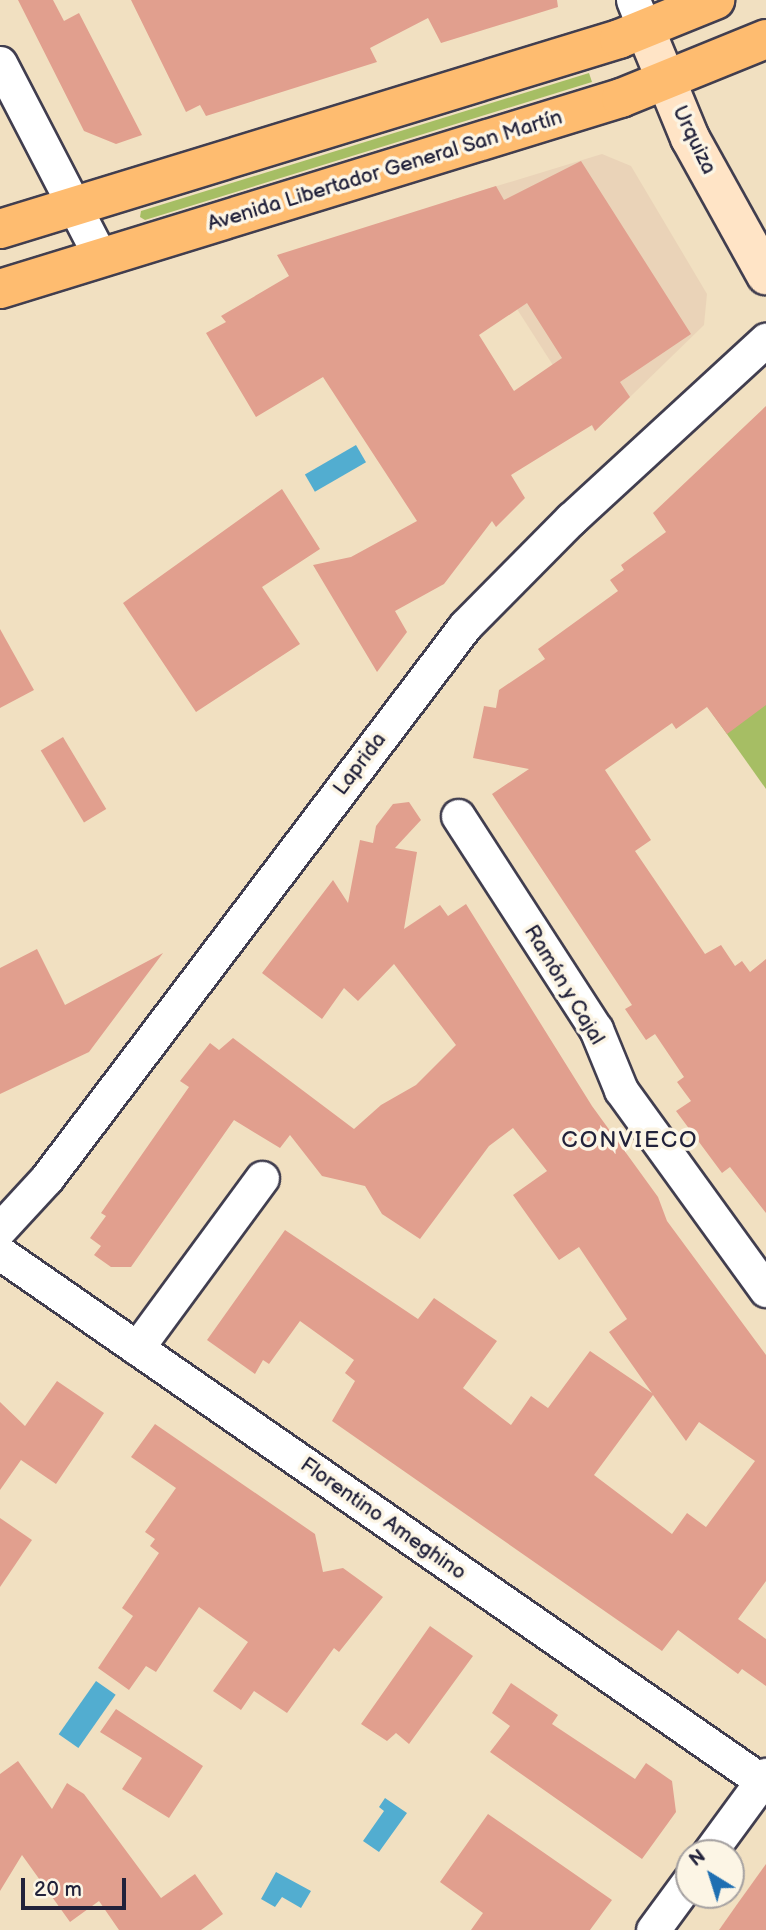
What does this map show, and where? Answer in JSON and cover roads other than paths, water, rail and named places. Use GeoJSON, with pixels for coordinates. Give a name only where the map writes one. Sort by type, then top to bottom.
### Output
{"type":"FeatureCollection","features":[{"type":"Feature","properties":{"kind":"main road"},"geometry":{"type":"LineString","coordinates":[[0,229],[639,14],[715,0]]}},
{"type":"Feature","properties":{"kind":"main road","name":"Avenida Libertador General San Martín"},"geometry":{"type":"LineString","coordinates":[[0,289],[621,99],[766,39]]}},
{"type":"Feature","properties":{"kind":"street","name":"Urquiza"},"geometry":{"type":"LineString","coordinates":[[639,14],[690,138],[766,275]]}},
{"type":"Feature","properties":{"kind":"street"},"geometry":{"type":"LineString","coordinates":[[0,62],[101,258]]}},
{"type":"Feature","properties":{"kind":"street","name":"Laprida"},"geometry":{"type":"LineString","coordinates":[[0,1229],[47,1178],[465,626],[571,519],[766,340]]}},
{"type":"Feature","properties":{"kind":"street","name":"Ramón y Cajal"},"geometry":{"type":"LineString","coordinates":[[458,816],[596,1029],[621,1090],[766,1290]]}},
{"type":"Feature","properties":{"kind":"street"},"geometry":{"type":"LineString","coordinates":[[137,1348],[262,1178]]}},
{"type":"Feature","properties":{"kind":"street","name":"Florentino Ameghino"},"geometry":{"type":"LineString","coordinates":[[0,1254],[765,1780]]}},
{"type":"Feature","properties":{"kind":"street"},"geometry":{"type":"LineString","coordinates":[[720,1839],[765,1780]]}},
{"type":"Feature","properties":{"kind":"street"},"geometry":{"type":"LineString","coordinates":[[653,1930],[675,1900]]}},
{"type":"Feature","properties":{"kind":"water"},"geometry":{"type":"Polygon","coordinates":[[[356,445],[366,462],[315,492],[305,475],[356,445]]]}},
{"type":"Feature","properties":{"kind":"water"},"geometry":{"type":"Polygon","coordinates":[[[96,1681],[116,1695],[78,1748],[59,1734],[96,1681]]]}},
{"type":"Feature","properties":{"kind":"water"},"geometry":{"type":"Polygon","coordinates":[[[385,1798],[407,1813],[379,1852],[363,1841],[384,1811],[379,1807],[385,1798]]]}},
{"type":"Feature","properties":{"kind":"water"},"geometry":{"type":"Polygon","coordinates":[[[276,1872],[311,1891],[301,1908],[282,1897],[275,1907],[261,1899],[276,1872]]]}},
{"type":"Feature","properties":{"kind":"district","name":"CONVIECO"},"geometry":{"type":"Point","coordinates":[630,1140]}}]}
